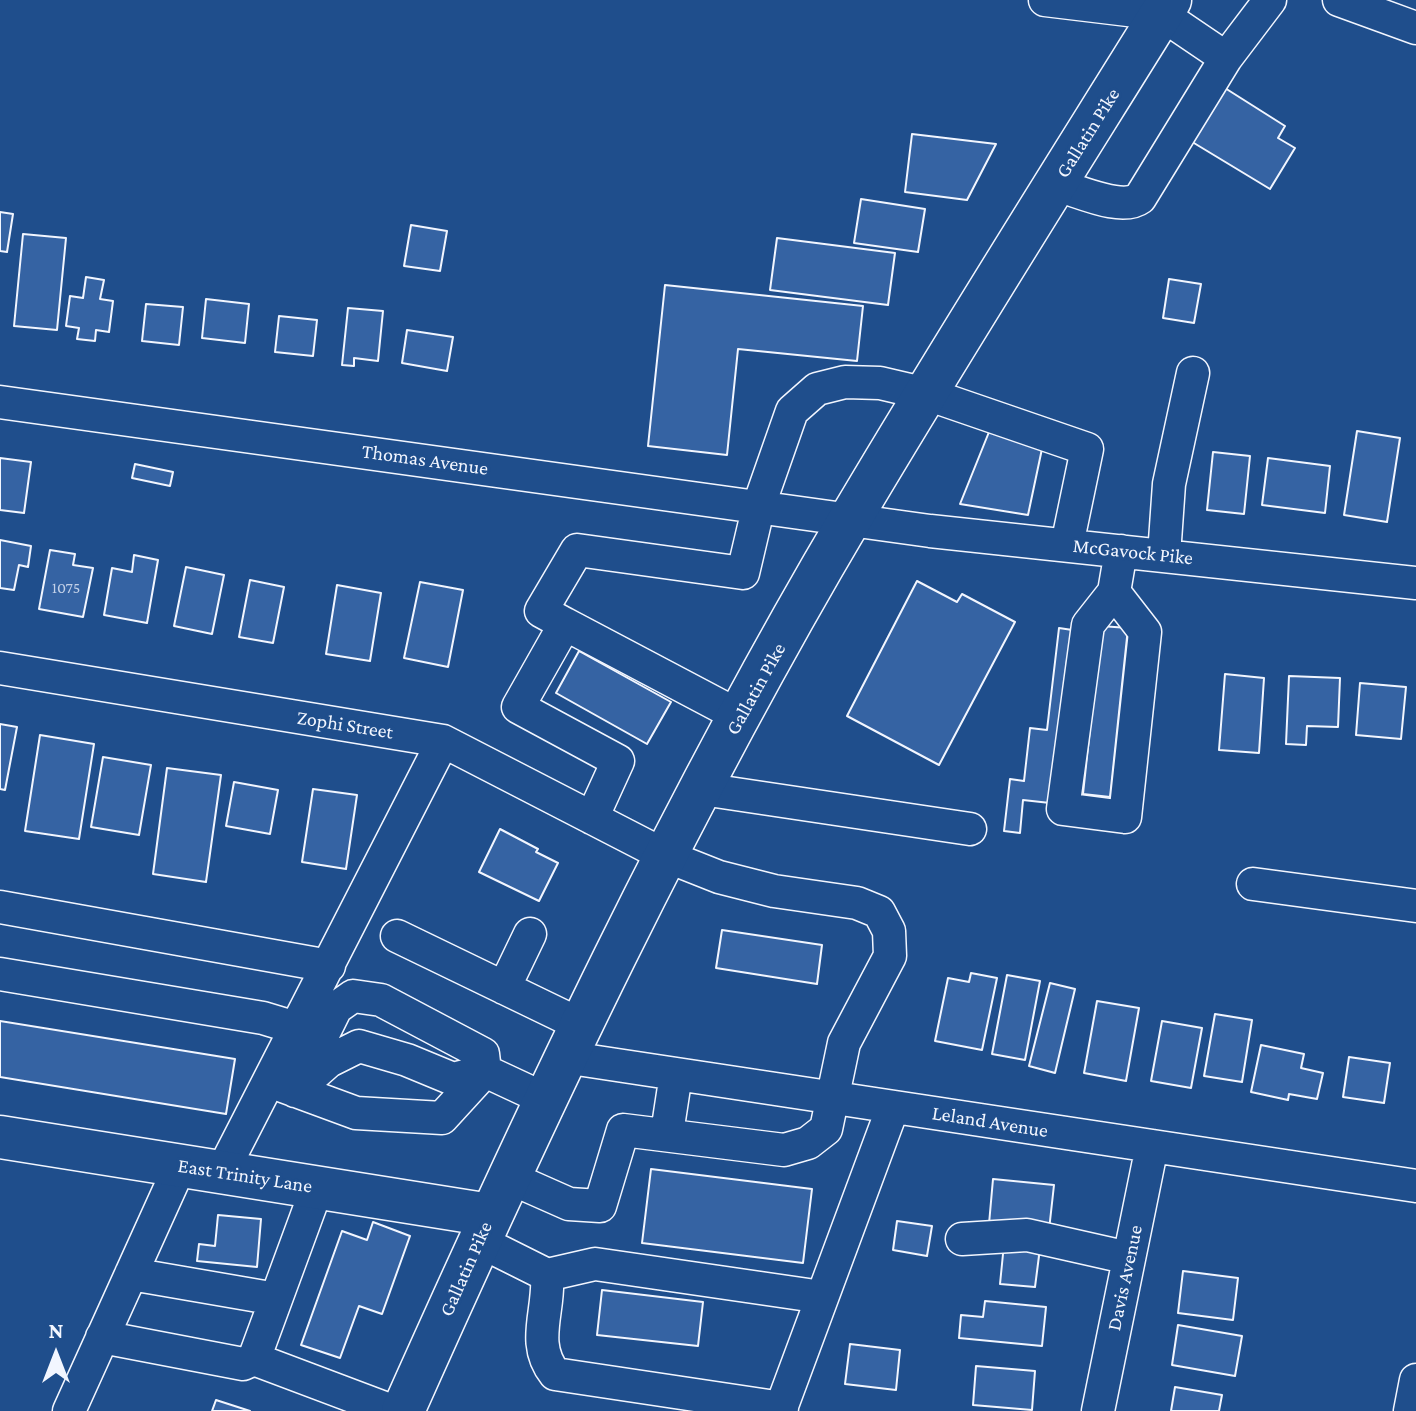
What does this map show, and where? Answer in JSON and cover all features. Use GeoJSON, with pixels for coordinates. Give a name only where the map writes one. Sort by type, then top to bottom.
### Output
{"type":"FeatureCollection","features":[{"type":"Feature","properties":{"kind":"main road","name":"Gallatin Pike"},"geometry":{"type":"LineString","coordinates":[[403,1411],[572,1041],[741,717],[851,518],[1165,7]]}},
{"type":"Feature","properties":{"kind":"main road","name":"East Trinity Lane"},"geometry":{"type":"LineString","coordinates":[[0,1137],[317,1188],[484,1228]]}},
{"type":"Feature","properties":{"kind":"street"},"geometry":{"type":"LineString","coordinates":[[1056,185],[1122,203],[1134,202],[1226,58],[1270,0]]}},
{"type":"Feature","properties":{"kind":"street"},"geometry":{"type":"LineString","coordinates":[[1339,0],[1416,28]]}},
{"type":"Feature","properties":{"kind":"street"},"geometry":{"type":"LineString","coordinates":[[1058,1],[1165,7],[1226,58]]}},
{"type":"Feature","properties":{"kind":"street"},"geometry":{"type":"LineString","coordinates":[[1164,555],[1169,484],[1193,373]]}},
{"type":"Feature","properties":{"kind":"street"},"geometry":{"type":"LineString","coordinates":[[741,717],[541,611],[577,550],[743,573],[759,505],[792,411],[817,389],[845,382],[873,382],[927,394],[1087,449],[1067,545]]}},
{"type":"Feature","properties":{"kind":"street","name":"Thomas Avenue"},"geometry":{"type":"LineString","coordinates":[[0,402],[851,518]]}},
{"type":"Feature","properties":{"kind":"street","name":"McGavock Pike"},"geometry":{"type":"LineString","coordinates":[[851,518],[930,531],[1416,583]]}},
{"type":"Feature","properties":{"kind":"street"},"geometry":{"type":"LineString","coordinates":[[1114,592],[1145,632],[1125,817],[1063,809],[1088,625],[1114,592],[1121,551]]}},
{"type":"Feature","properties":{"kind":"street"},"geometry":{"type":"LineString","coordinates":[[565,624],[518,707],[618,761],[592,818]]}},
{"type":"Feature","properties":{"kind":"street","name":"Zophi Street"},"geometry":{"type":"LineString","coordinates":[[0,668],[443,741],[666,856],[729,881],[774,891],[833,897],[879,912],[889,931],[890,956],[844,1043],[831,1097]]}},
{"type":"Feature","properties":{"kind":"street"},"geometry":{"type":"LineString","coordinates":[[282,1086],[296,1028],[443,741]]}},
{"type":"Feature","properties":{"kind":"street"},"geometry":{"type":"LineString","coordinates":[[702,789],[970,829]]}},
{"type":"Feature","properties":{"kind":"street"},"geometry":{"type":"LineString","coordinates":[[1253,884],[1416,906]]}},
{"type":"Feature","properties":{"kind":"street"},"geometry":{"type":"LineString","coordinates":[[0,907],[329,966]]}},
{"type":"Feature","properties":{"kind":"street"},"geometry":{"type":"LineString","coordinates":[[504,988],[530,934]]}},
{"type":"Feature","properties":{"kind":"street","name":"Leland Avenue"},"geometry":{"type":"LineString","coordinates":[[397,936],[504,988],[572,1041],[676,1074],[1416,1186]]}},
{"type":"Feature","properties":{"kind":"street"},"geometry":{"type":"LineString","coordinates":[[0,974],[263,1018],[296,1028]]}},
{"type":"Feature","properties":{"kind":"street"},"geometry":{"type":"LineString","coordinates":[[222,1172],[336,1008],[353,996],[381,1000],[483,1054],[485,1071],[442,1118],[356,1113],[282,1086]]}},
{"type":"Feature","properties":{"kind":"street"},"geometry":{"type":"LineString","coordinates":[[282,1086],[359,1046],[407,1060],[453,1079],[485,1071],[545,1099]]}},
{"type":"Feature","properties":{"kind":"street"},"geometry":{"type":"LineString","coordinates":[[667,1133],[676,1074]]}},
{"type":"Feature","properties":{"kind":"street"},"geometry":{"type":"LineString","coordinates":[[508,1177],[569,1204],[600,1206],[623,1130],[667,1133],[784,1150],[808,1143],[826,1129],[831,1097]]}},
{"type":"Feature","properties":{"kind":"street"},"geometry":{"type":"LineString","coordinates":[[547,1275],[541,1340],[545,1362],[555,1374],[781,1409],[893,1107]]}},
{"type":"Feature","properties":{"kind":"street","name":"Davis Avenue"},"geometry":{"type":"LineString","coordinates":[[1098,1411],[1152,1146]]}},
{"type":"Feature","properties":{"kind":"street"},"geometry":{"type":"LineString","coordinates":[[69,1411],[180,1166]]}},
{"type":"Feature","properties":{"kind":"street"},"geometry":{"type":"LineString","coordinates":[[254,1359],[317,1188]]}},
{"type":"Feature","properties":{"kind":"street"},"geometry":{"type":"LineString","coordinates":[[484,1228],[547,1275],[595,1264],[822,1297]]}},
{"type":"Feature","properties":{"kind":"street"},"geometry":{"type":"LineString","coordinates":[[962,1239],[1027,1235],[1129,1258]]}},
{"type":"Feature","properties":{"kind":"street"},"geometry":{"type":"LineString","coordinates":[[131,1274],[276,1299]]}},
{"type":"Feature","properties":{"kind":"street"},"geometry":{"type":"LineString","coordinates":[[102,1337],[243,1364],[254,1359],[392,1411]]}},
{"type":"Feature","properties":{"kind":"street"},"geometry":{"type":"LineString","coordinates":[[1410,1411],[1416,1380]]}},
{"type":"Feature","properties":{"kind":"building"},"geometry":{"type":"Polygon","coordinates":[[[1217,83],[1285,126],[1278,138],[1295,148],[1270,189],[1184,137],[1217,83]]]}},
{"type":"Feature","properties":{"kind":"building"},"geometry":{"type":"Polygon","coordinates":[[[912,134],[996,144],[967,200],[905,192],[912,134]]]}},
{"type":"Feature","properties":{"kind":"building"},"geometry":{"type":"Polygon","coordinates":[[[861,199],[925,209],[918,252],[854,243],[861,199]]]}},
{"type":"Feature","properties":{"kind":"building"},"geometry":{"type":"Polygon","coordinates":[[[0,212],[13,214],[7,252],[0,251],[0,212]]]}},
{"type":"Feature","properties":{"kind":"building"},"geometry":{"type":"Polygon","coordinates":[[[411,225],[447,231],[440,271],[404,266],[411,225]]]}},
{"type":"Feature","properties":{"kind":"building"},"geometry":{"type":"Polygon","coordinates":[[[23,234],[66,238],[57,330],[14,326],[23,234]]]}},
{"type":"Feature","properties":{"kind":"building"},"geometry":{"type":"Polygon","coordinates":[[[777,238],[895,253],[888,305],[770,290],[777,238]]]}},
{"type":"Feature","properties":{"kind":"building"},"geometry":{"type":"Polygon","coordinates":[[[86,277],[104,280],[100,299],[113,301],[109,332],[96,330],[95,341],[77,339],[79,328],[66,326],[70,296],[83,298],[86,277]]]}},
{"type":"Feature","properties":{"kind":"building"},"geometry":{"type":"Polygon","coordinates":[[[1169,279],[1201,284],[1194,323],[1163,318],[1169,279]]]}},
{"type":"Feature","properties":{"kind":"building"},"geometry":{"type":"Polygon","coordinates":[[[665,285],[863,306],[857,361],[738,349],[727,455],[648,446],[665,285]]]}},
{"type":"Feature","properties":{"kind":"building"},"geometry":{"type":"Polygon","coordinates":[[[206,299],[249,304],[245,343],[202,338],[206,299]]]}},
{"type":"Feature","properties":{"kind":"building"},"geometry":{"type":"Polygon","coordinates":[[[146,304],[183,307],[179,345],[142,341],[146,304]]]}},
{"type":"Feature","properties":{"kind":"building"},"geometry":{"type":"Polygon","coordinates":[[[348,308],[383,311],[378,361],[354,358],[354,366],[342,365],[348,308]]]}},
{"type":"Feature","properties":{"kind":"building"},"geometry":{"type":"Polygon","coordinates":[[[279,316],[317,320],[313,356],[275,352],[279,316]]]}},
{"type":"Feature","properties":{"kind":"building"},"geometry":{"type":"Polygon","coordinates":[[[407,330],[453,337],[447,371],[402,363],[407,330]]]}},
{"type":"Feature","properties":{"kind":"building"},"geometry":{"type":"Polygon","coordinates":[[[1357,431],[1400,438],[1387,522],[1344,515],[1357,431]]]}},
{"type":"Feature","properties":{"kind":"building"},"geometry":{"type":"Polygon","coordinates":[[[989,432],[1043,444],[1028,515],[960,504],[989,432]]]}},
{"type":"Feature","properties":{"kind":"building"},"geometry":{"type":"Polygon","coordinates":[[[1213,452],[1250,456],[1244,514],[1207,510],[1213,452]]]}},
{"type":"Feature","properties":{"kind":"building"},"geometry":{"type":"Polygon","coordinates":[[[0,458],[31,462],[24,513],[0,510],[0,458]]]}},
{"type":"Feature","properties":{"kind":"building"},"geometry":{"type":"Polygon","coordinates":[[[1268,458],[1330,466],[1325,513],[1262,505],[1268,458]]]}},
{"type":"Feature","properties":{"kind":"building"},"geometry":{"type":"Polygon","coordinates":[[[135,464],[173,472],[170,486],[132,478],[135,464]]]}},
{"type":"Feature","properties":{"kind":"building"},"geometry":{"type":"Polygon","coordinates":[[[0,540],[31,546],[28,567],[19,565],[14,590],[0,588],[0,540]]]}},
{"type":"Feature","properties":{"kind":"building"},"geometry":{"type":"Polygon","coordinates":[[[50,550],[75,554],[73,565],[93,568],[83,617],[39,609],[50,550]]]}},
{"type":"Feature","properties":{"kind":"building"},"geometry":{"type":"Polygon","coordinates":[[[134,555],[158,560],[147,623],[104,615],[112,568],[132,572],[134,555]]]}},
{"type":"Feature","properties":{"kind":"building"},"geometry":{"type":"Polygon","coordinates":[[[186,567],[224,575],[212,634],[174,626],[186,567]]]}},
{"type":"Feature","properties":{"kind":"building"},"geometry":{"type":"Polygon","coordinates":[[[250,580],[284,587],[273,643],[239,637],[250,580]]]}},
{"type":"Feature","properties":{"kind":"building"},"geometry":{"type":"Polygon","coordinates":[[[917,581],[957,602],[962,594],[1015,622],[939,765],[847,716],[917,581]]]}},
{"type":"Feature","properties":{"kind":"building"},"geometry":{"type":"Polygon","coordinates":[[[420,582],[463,590],[448,667],[404,658],[420,582]]]}},
{"type":"Feature","properties":{"kind":"building"},"geometry":{"type":"Polygon","coordinates":[[[337,585],[381,593],[370,661],[326,654],[337,585]]]}},
{"type":"Feature","properties":{"kind":"building"},"geometry":{"type":"Polygon","coordinates":[[[1101,626],[1128,628],[1110,797],[1083,794],[1101,626]]]}},
{"type":"Feature","properties":{"kind":"building"},"geometry":{"type":"Polygon","coordinates":[[[1059,628],[1079,631],[1076,661],[1067,660],[1050,803],[1023,800],[1020,833],[1004,831],[1010,779],[1024,781],[1030,728],[1047,730],[1059,628]]]}},
{"type":"Feature","properties":{"kind":"building"},"geometry":{"type":"Polygon","coordinates":[[[579,651],[671,702],[647,744],[556,693],[579,651]]]}},
{"type":"Feature","properties":{"kind":"building"},"geometry":{"type":"Polygon","coordinates":[[[1225,674],[1264,678],[1259,753],[1219,750],[1225,674]]]}},
{"type":"Feature","properties":{"kind":"building"},"geometry":{"type":"Polygon","coordinates":[[[1289,676],[1340,678],[1338,727],[1307,726],[1306,745],[1286,744],[1289,676]]]}},
{"type":"Feature","properties":{"kind":"building"},"geometry":{"type":"Polygon","coordinates":[[[1360,683],[1406,687],[1401,739],[1356,735],[1360,683]]]}},
{"type":"Feature","properties":{"kind":"building"},"geometry":{"type":"Polygon","coordinates":[[[0,724],[17,727],[5,790],[0,789],[0,724]]]}},
{"type":"Feature","properties":{"kind":"building"},"geometry":{"type":"Polygon","coordinates":[[[40,735],[94,744],[79,839],[25,831],[40,735]]]}},
{"type":"Feature","properties":{"kind":"building"},"geometry":{"type":"Polygon","coordinates":[[[103,757],[151,765],[139,835],[91,827],[103,757]]]}},
{"type":"Feature","properties":{"kind":"building"},"geometry":{"type":"Polygon","coordinates":[[[167,768],[221,775],[206,882],[153,874],[167,768]]]}},
{"type":"Feature","properties":{"kind":"building"},"geometry":{"type":"Polygon","coordinates":[[[234,782],[278,790],[270,834],[226,826],[234,782]]]}},
{"type":"Feature","properties":{"kind":"building"},"geometry":{"type":"Polygon","coordinates":[[[313,789],[357,795],[346,869],[302,862],[313,789]]]}},
{"type":"Feature","properties":{"kind":"building"},"geometry":{"type":"Polygon","coordinates":[[[500,829],[558,863],[539,901],[479,872],[500,829]]]}},
{"type":"Feature","properties":{"kind":"building"},"geometry":{"type":"Polygon","coordinates":[[[722,930],[822,945],[817,984],[716,968],[722,930]]]}},
{"type":"Feature","properties":{"kind":"building"},"geometry":{"type":"Polygon","coordinates":[[[971,973],[997,978],[982,1050],[935,1041],[948,978],[969,982],[971,973]]]}},
{"type":"Feature","properties":{"kind":"building"},"geometry":{"type":"Polygon","coordinates":[[[1007,975],[1040,981],[1025,1060],[992,1054],[1007,975]]]}},
{"type":"Feature","properties":{"kind":"building"},"geometry":{"type":"Polygon","coordinates":[[[1050,983],[1075,989],[1055,1073],[1029,1066],[1050,983]]]}},
{"type":"Feature","properties":{"kind":"building"},"geometry":{"type":"Polygon","coordinates":[[[1097,1001],[1139,1008],[1126,1081],[1084,1073],[1097,1001]]]}},
{"type":"Feature","properties":{"kind":"building"},"geometry":{"type":"Polygon","coordinates":[[[1215,1014],[1252,1020],[1242,1082],[1204,1076],[1215,1014]]]}},
{"type":"Feature","properties":{"kind":"building"},"geometry":{"type":"Polygon","coordinates":[[[0,1021],[235,1059],[226,1114],[0,1077],[0,1021]]]}},
{"type":"Feature","properties":{"kind":"building"},"geometry":{"type":"Polygon","coordinates":[[[1162,1021],[1202,1028],[1191,1088],[1151,1081],[1162,1021]]]}},
{"type":"Feature","properties":{"kind":"building"},"geometry":{"type":"Polygon","coordinates":[[[1261,1045],[1304,1054],[1301,1068],[1323,1073],[1317,1099],[1289,1094],[1288,1100],[1251,1092],[1261,1045]]]}},
{"type":"Feature","properties":{"kind":"building"},"geometry":{"type":"Polygon","coordinates":[[[1349,1057],[1390,1063],[1384,1103],[1343,1097],[1349,1057]]]}},
{"type":"Feature","properties":{"kind":"building"},"geometry":{"type":"Polygon","coordinates":[[[651,1169],[812,1189],[803,1263],[642,1243],[651,1169]]]}},
{"type":"Feature","properties":{"kind":"building"},"geometry":{"type":"Polygon","coordinates":[[[993,1179],[1054,1185],[1049,1230],[989,1224],[993,1179]]]}},
{"type":"Feature","properties":{"kind":"building"},"geometry":{"type":"Polygon","coordinates":[[[218,1215],[261,1219],[257,1267],[197,1261],[199,1244],[215,1246],[218,1215]]]}},
{"type":"Feature","properties":{"kind":"building"},"geometry":{"type":"Polygon","coordinates":[[[897,1221],[932,1226],[927,1256],[893,1250],[897,1221]]]}},
{"type":"Feature","properties":{"kind":"building"},"geometry":{"type":"Polygon","coordinates":[[[373,1222],[410,1236],[382,1314],[359,1306],[340,1358],[301,1345],[342,1231],[367,1240],[373,1222]]]}},
{"type":"Feature","properties":{"kind":"building"},"geometry":{"type":"Polygon","coordinates":[[[1004,1244],[1040,1248],[1035,1287],[1000,1284],[1004,1244]]]}},
{"type":"Feature","properties":{"kind":"building"},"geometry":{"type":"Polygon","coordinates":[[[1183,1271],[1238,1278],[1233,1320],[1178,1313],[1183,1271]]]}},
{"type":"Feature","properties":{"kind":"building"},"geometry":{"type":"Polygon","coordinates":[[[602,1290],[703,1302],[698,1346],[597,1335],[602,1290]]]}},
{"type":"Feature","properties":{"kind":"building"},"geometry":{"type":"Polygon","coordinates":[[[985,1301],[1046,1307],[1042,1346],[959,1338],[961,1315],[983,1317],[985,1301]]]}},
{"type":"Feature","properties":{"kind":"building"},"geometry":{"type":"Polygon","coordinates":[[[1178,1325],[1242,1336],[1235,1376],[1172,1365],[1178,1325]]]}},
{"type":"Feature","properties":{"kind":"building"},"geometry":{"type":"Polygon","coordinates":[[[850,1344],[900,1350],[896,1390],[845,1384],[850,1344]]]}},
{"type":"Feature","properties":{"kind":"building"},"geometry":{"type":"Polygon","coordinates":[[[976,1366],[1035,1371],[1032,1410],[973,1405],[976,1366]]]}},
{"type":"Feature","properties":{"kind":"building"},"geometry":{"type":"Polygon","coordinates":[[[1175,1387],[1222,1395],[1219,1411],[1171,1411],[1175,1387]]]}},
{"type":"Feature","properties":{"kind":"building"},"geometry":{"type":"Polygon","coordinates":[[[216,1400],[250,1411],[212,1411],[216,1400]]]}}]}
